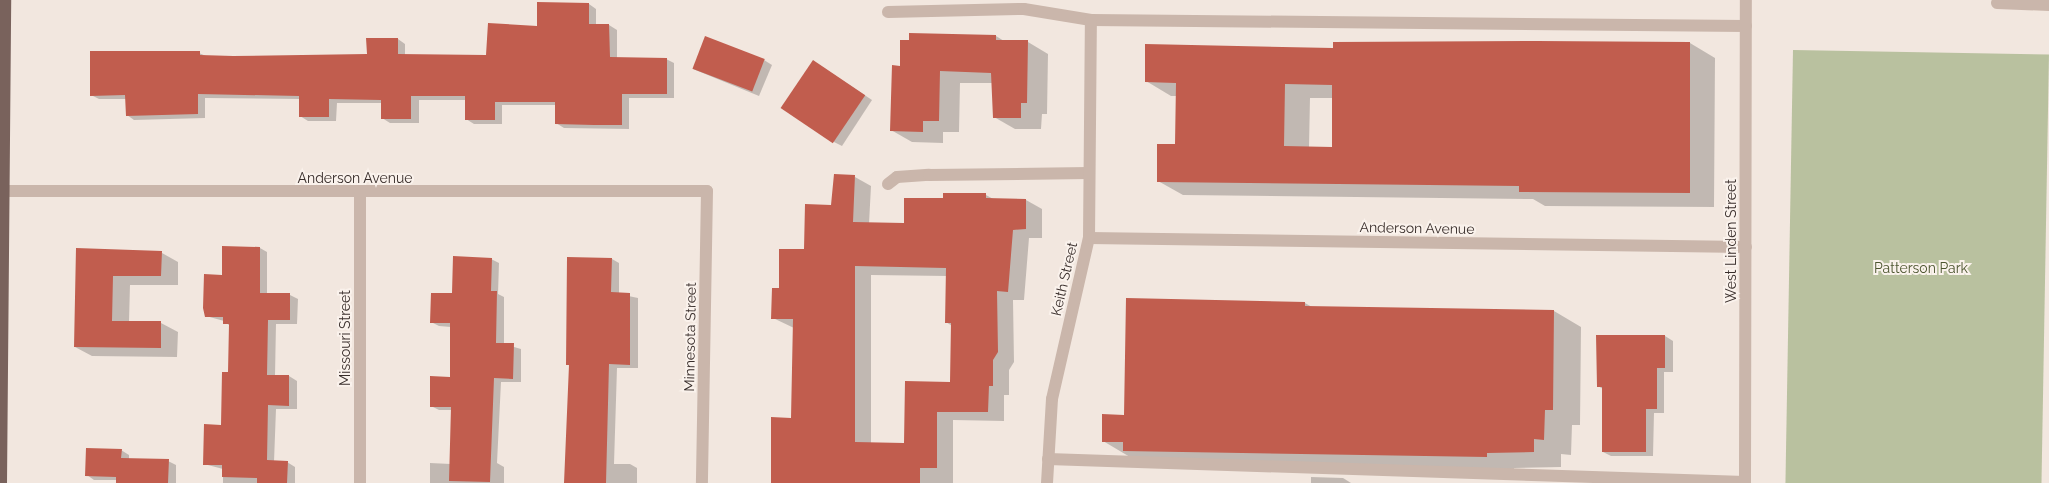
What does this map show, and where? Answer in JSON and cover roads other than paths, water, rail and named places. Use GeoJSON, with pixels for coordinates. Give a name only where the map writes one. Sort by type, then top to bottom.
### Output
{"type":"FeatureCollection","features":[{"type":"Feature","properties":{"kind":"main road"},"geometry":{"type":"LineString","coordinates":[[0,483],[1,218],[3,191],[2,58],[5,0]]}},
{"type":"Feature","properties":{"kind":"street","name":"West Linden Street"},"geometry":{"type":"LineString","coordinates":[[1745,482],[1746,0]]}},
{"type":"Feature","properties":{"kind":"street"},"geometry":{"type":"LineString","coordinates":[[1997,3],[2049,5]]}},
{"type":"Feature","properties":{"kind":"street"},"geometry":{"type":"LineString","coordinates":[[888,12],[1024,9],[1091,20],[1746,26]]}},
{"type":"Feature","properties":{"kind":"street","name":"Keith Street"},"geometry":{"type":"LineString","coordinates":[[1047,483],[1055,382],[1089,238],[1091,20]]}},
{"type":"Feature","properties":{"kind":"street"},"geometry":{"type":"LineString","coordinates":[[888,184],[897,177],[929,175],[1089,173]]}},
{"type":"Feature","properties":{"kind":"street","name":"Anderson Avenue"},"geometry":{"type":"LineString","coordinates":[[3,191],[360,194],[707,191]]}},
{"type":"Feature","properties":{"kind":"street","name":"Minnesota Street"},"geometry":{"type":"LineString","coordinates":[[702,483],[707,191]]}},
{"type":"Feature","properties":{"kind":"street","name":"Missouri Street"},"geometry":{"type":"LineString","coordinates":[[360,194],[360,483]]}},
{"type":"Feature","properties":{"kind":"street","name":"Anderson Avenue"},"geometry":{"type":"LineString","coordinates":[[1089,238],[1746,247]]}},
{"type":"Feature","properties":{"kind":"street"},"geometry":{"type":"LineString","coordinates":[[1048,459],[1745,482]]}},
{"type":"Feature","properties":{"kind":"park label","name":"Patterson Park"},"geometry":{"type":"Point","coordinates":[1921,268]}}]}
